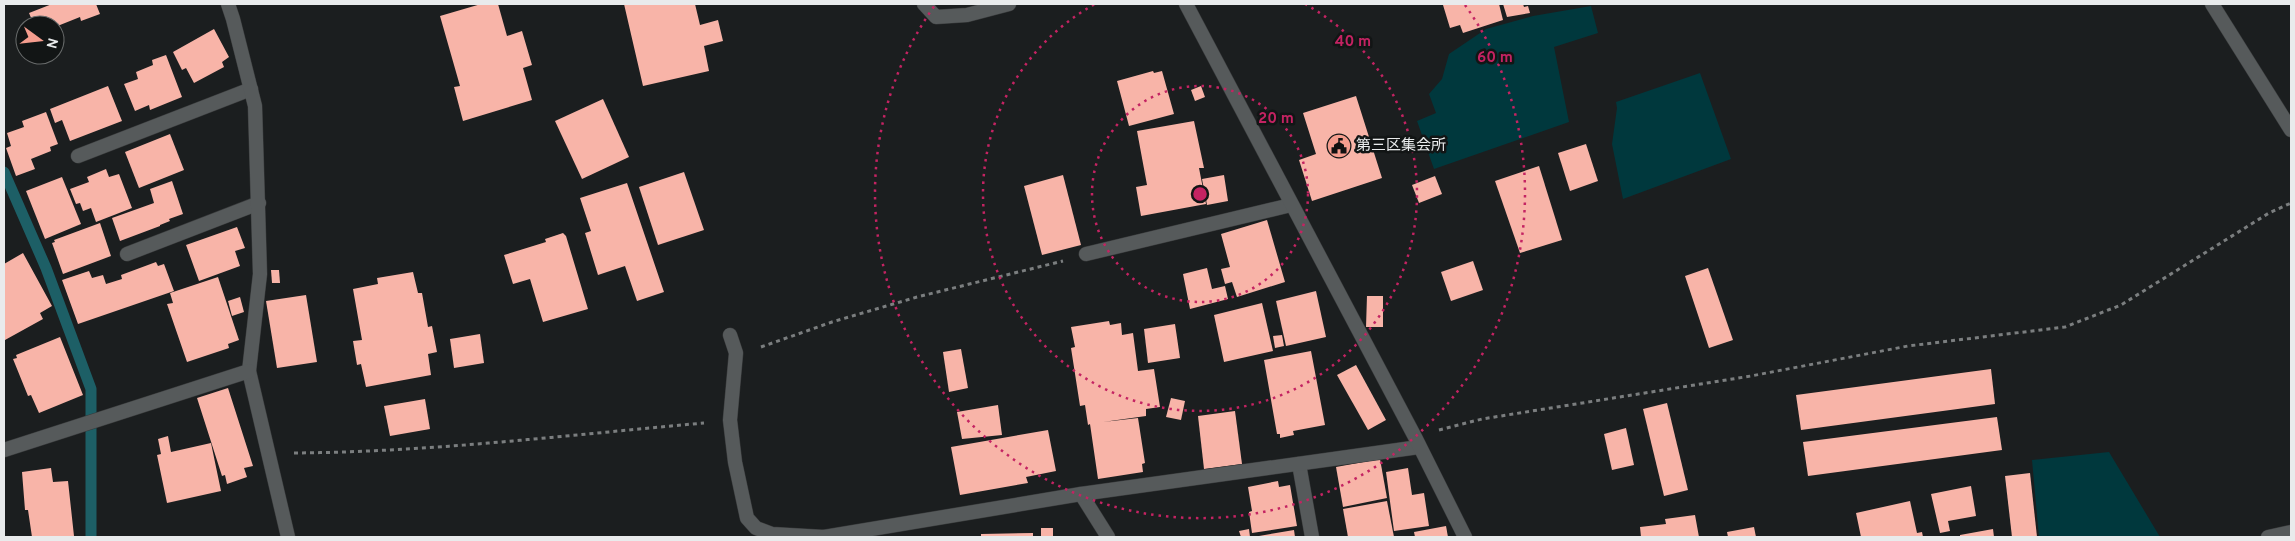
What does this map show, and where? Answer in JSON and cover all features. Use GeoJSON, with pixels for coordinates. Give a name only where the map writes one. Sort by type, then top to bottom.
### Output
{"type":"FeatureCollection","features":[{"type":"Feature","properties":{"kind":"street"},"geometry":{"type":"LineString","coordinates":[[228,4],[255,106],[260,274],[249,371],[288,537]]}},
{"type":"Feature","properties":{"kind":"street"},"geometry":{"type":"LineString","coordinates":[[924,4],[936,17],[967,15],[1009,4]]}},
{"type":"Feature","properties":{"kind":"street"},"geometry":{"type":"LineString","coordinates":[[1186,4],[1417,442],[1465,537]]}},
{"type":"Feature","properties":{"kind":"street"},"geometry":{"type":"LineString","coordinates":[[2212,4],[2291,130]]}},
{"type":"Feature","properties":{"kind":"street"},"geometry":{"type":"LineString","coordinates":[[78,156],[251,89]]}},
{"type":"Feature","properties":{"kind":"street"},"geometry":{"type":"LineString","coordinates":[[127,254],[259,203]]}},
{"type":"Feature","properties":{"kind":"street"},"geometry":{"type":"LineString","coordinates":[[1086,254],[1291,205]]}},
{"type":"Feature","properties":{"kind":"street"},"geometry":{"type":"LineString","coordinates":[[730,335],[736,353],[730,420],[735,462],[747,518],[756,528],[772,534],[824,537],[1081,494],[1299,464],[1417,442]]}},
{"type":"Feature","properties":{"kind":"street"},"geometry":{"type":"LineString","coordinates":[[6,446],[249,371]]}},
{"type":"Feature","properties":{"kind":"street"},"geometry":{"type":"LineString","coordinates":[[1299,464],[1312,537]]}},
{"type":"Feature","properties":{"kind":"street"},"geometry":{"type":"LineString","coordinates":[[1081,494],[1108,537]]}},
{"type":"Feature","properties":{"kind":"street"},"geometry":{"type":"LineString","coordinates":[[2268,537],[2291,532]]}},
{"type":"Feature","properties":{"kind":"path"},"geometry":{"type":"LineString","coordinates":[[1417,442],[1482,419],[1751,376],[1908,346],[2065,327],[2121,305],[2269,213],[2291,203]]}},
{"type":"Feature","properties":{"kind":"path"},"geometry":{"type":"LineString","coordinates":[[735,363],[754,350],[832,322],[917,297],[1086,254]]}},
{"type":"Feature","properties":{"kind":"path"},"geometry":{"type":"LineString","coordinates":[[268,453],[331,453],[508,440],[730,420]]}},
{"type":"Feature","properties":{"kind":"shaded area"},"geometry":{"type":"Polygon","coordinates":[[[1591,6],[1598,33],[1554,47],[1569,122],[1434,169],[1417,121],[1436,113],[1429,94],[1442,79],[1449,54],[1486,29],[1533,16],[1591,6]]]}},
{"type":"Feature","properties":{"kind":"shaded area"},"geometry":{"type":"Polygon","coordinates":[[[1700,73],[1731,159],[1623,199],[1612,144],[1617,108],[1616,102],[1700,73]]]}},
{"type":"Feature","properties":{"kind":"shaded area"},"geometry":{"type":"Polygon","coordinates":[[[2109,452],[2160,537],[2039,537],[2032,460],[2109,452]]]}},
{"type":"Feature","properties":{"kind":"building"},"geometry":{"type":"Polygon","coordinates":[[[52,4],[96,4],[100,14],[81,21],[80,17],[65,23],[65,15],[30,15],[29,13],[52,4]]]}},
{"type":"Feature","properties":{"kind":"building"},"geometry":{"type":"Polygon","coordinates":[[[481,4],[498,4],[507,36],[522,31],[532,65],[523,68],[532,100],[463,121],[454,87],[460,86],[440,16],[481,4]]]}},
{"type":"Feature","properties":{"kind":"building"},"geometry":{"type":"Polygon","coordinates":[[[624,4],[695,4],[700,25],[718,20],[723,41],[704,46],[709,71],[643,86],[624,4]]]}},
{"type":"Feature","properties":{"kind":"building"},"geometry":{"type":"Polygon","coordinates":[[[1499,4],[1503,20],[1463,33],[1460,25],[1450,28],[1443,5],[1499,4]]]}},
{"type":"Feature","properties":{"kind":"building"},"geometry":{"type":"Polygon","coordinates":[[[1503,4],[1523,4],[1524,7],[1528,6],[1530,13],[1507,17],[1503,4]]]}},
{"type":"Feature","properties":{"kind":"building"},"geometry":{"type":"Polygon","coordinates":[[[214,29],[229,57],[222,62],[224,67],[194,83],[186,68],[182,70],[173,52],[214,29]]]}},
{"type":"Feature","properties":{"kind":"building"},"geometry":{"type":"Polygon","coordinates":[[[166,55],[182,97],[150,110],[149,105],[135,111],[124,84],[138,79],[136,72],[153,65],[152,60],[166,55]]]}},
{"type":"Feature","properties":{"kind":"building"},"geometry":{"type":"Polygon","coordinates":[[[1153,71],[1154,73],[1162,71],[1174,114],[1129,126],[1117,81],[1153,71]]]}},
{"type":"Feature","properties":{"kind":"building"},"geometry":{"type":"Polygon","coordinates":[[[108,86],[122,121],[70,141],[62,120],[55,123],[50,109],[108,86]]]}},
{"type":"Feature","properties":{"kind":"building"},"geometry":{"type":"Polygon","coordinates":[[[1201,86],[1205,97],[1195,101],[1191,90],[1201,86]]]}},
{"type":"Feature","properties":{"kind":"building"},"geometry":{"type":"Polygon","coordinates":[[[1356,96],[1382,178],[1312,201],[1299,160],[1316,154],[1303,113],[1356,96]]]}},
{"type":"Feature","properties":{"kind":"building"},"geometry":{"type":"Polygon","coordinates":[[[603,99],[629,157],[582,179],[555,121],[603,99]]]}},
{"type":"Feature","properties":{"kind":"building"},"geometry":{"type":"Polygon","coordinates":[[[46,112],[58,144],[50,147],[51,151],[31,159],[35,169],[16,176],[6,148],[11,146],[7,133],[24,127],[22,121],[46,112]]]}},
{"type":"Feature","properties":{"kind":"building"},"geometry":{"type":"Polygon","coordinates":[[[1194,121],[1204,168],[1199,168],[1206,204],[1141,216],[1136,187],[1147,185],[1137,131],[1194,121]]]}},
{"type":"Feature","properties":{"kind":"building"},"geometry":{"type":"Polygon","coordinates":[[[170,134],[184,170],[139,188],[125,152],[170,134]]]}},
{"type":"Feature","properties":{"kind":"building"},"geometry":{"type":"Polygon","coordinates":[[[1586,144],[1598,181],[1570,191],[1558,153],[1586,144]]]}},
{"type":"Feature","properties":{"kind":"building"},"geometry":{"type":"Polygon","coordinates":[[[1539,166],[1562,240],[1520,253],[1495,181],[1539,166]]]}},
{"type":"Feature","properties":{"kind":"building"},"geometry":{"type":"Polygon","coordinates":[[[106,169],[109,177],[119,174],[132,208],[96,222],[91,208],[83,211],[80,203],[76,204],[70,189],[89,182],[87,177],[106,169]]]}},
{"type":"Feature","properties":{"kind":"building"},"geometry":{"type":"Polygon","coordinates":[[[684,172],[704,230],[658,245],[639,187],[684,172]]]}},
{"type":"Feature","properties":{"kind":"building"},"geometry":{"type":"Polygon","coordinates":[[[1063,175],[1081,245],[1042,255],[1024,186],[1063,175]]]}},
{"type":"Feature","properties":{"kind":"building"},"geometry":{"type":"Polygon","coordinates":[[[1224,175],[1228,201],[1207,205],[1202,179],[1224,175]]]}},
{"type":"Feature","properties":{"kind":"building"},"geometry":{"type":"Polygon","coordinates":[[[1435,176],[1442,194],[1419,203],[1412,185],[1435,176]]]}},
{"type":"Feature","properties":{"kind":"building"},"geometry":{"type":"Polygon","coordinates":[[[62,177],[81,224],[45,239],[26,191],[62,177]]]}},
{"type":"Feature","properties":{"kind":"building"},"geometry":{"type":"Polygon","coordinates":[[[172,181],[183,214],[169,219],[170,221],[160,226],[120,241],[112,218],[154,203],[150,189],[172,181]]]}},
{"type":"Feature","properties":{"kind":"building"},"geometry":{"type":"Polygon","coordinates":[[[627,183],[664,292],[637,301],[625,266],[598,275],[585,233],[591,231],[580,198],[627,183]]]}},
{"type":"Feature","properties":{"kind":"building"},"geometry":{"type":"Polygon","coordinates":[[[1267,220],[1285,282],[1237,297],[1232,282],[1225,284],[1221,269],[1230,267],[1221,234],[1267,220]]]}},
{"type":"Feature","properties":{"kind":"building"},"geometry":{"type":"Polygon","coordinates":[[[100,223],[111,256],[63,274],[52,243],[55,242],[54,240],[100,223]]]}},
{"type":"Feature","properties":{"kind":"building"},"geometry":{"type":"Polygon","coordinates":[[[237,227],[245,248],[235,251],[240,266],[199,281],[186,245],[237,227]]]}},
{"type":"Feature","properties":{"kind":"building"},"geometry":{"type":"Polygon","coordinates":[[[563,233],[566,236],[588,309],[543,322],[530,279],[513,284],[504,255],[546,242],[545,239],[563,233]]]}},
{"type":"Feature","properties":{"kind":"building"},"geometry":{"type":"Polygon","coordinates":[[[23,253],[52,306],[40,313],[43,319],[5,340],[4,264],[23,253]]]}},
{"type":"Feature","properties":{"kind":"building"},"geometry":{"type":"Polygon","coordinates":[[[1473,261],[1483,290],[1451,301],[1441,272],[1473,261]]]}},
{"type":"Feature","properties":{"kind":"building"},"geometry":{"type":"Polygon","coordinates":[[[156,262],[158,266],[164,264],[174,291],[78,324],[62,280],[89,271],[92,278],[103,275],[106,284],[122,279],[121,275],[156,262]]]}},
{"type":"Feature","properties":{"kind":"building"},"geometry":{"type":"Polygon","coordinates":[[[1207,268],[1212,289],[1225,286],[1228,299],[1190,309],[1183,274],[1207,268]]]}},
{"type":"Feature","properties":{"kind":"building"},"geometry":{"type":"Polygon","coordinates":[[[1708,268],[1733,340],[1709,348],[1685,276],[1708,268]]]}},
{"type":"Feature","properties":{"kind":"building"},"geometry":{"type":"Polygon","coordinates":[[[271,270],[279,270],[280,283],[272,283],[271,270]]]}},
{"type":"Feature","properties":{"kind":"building"},"geometry":{"type":"Polygon","coordinates":[[[413,272],[418,293],[422,293],[428,327],[432,326],[437,352],[428,354],[431,375],[366,387],[361,364],[357,365],[353,341],[362,340],[353,289],[378,284],[377,278],[413,272]]]}},
{"type":"Feature","properties":{"kind":"building"},"geometry":{"type":"Polygon","coordinates":[[[218,277],[239,340],[228,344],[229,348],[187,362],[167,304],[173,303],[170,293],[218,277]]]}},
{"type":"Feature","properties":{"kind":"building"},"geometry":{"type":"Polygon","coordinates":[[[1316,291],[1326,337],[1286,346],[1276,301],[1316,291]]]}},
{"type":"Feature","properties":{"kind":"building"},"geometry":{"type":"Polygon","coordinates":[[[306,295],[317,362],[277,368],[266,301],[306,295]]]}},
{"type":"Feature","properties":{"kind":"building"},"geometry":{"type":"Polygon","coordinates":[[[1367,296],[1383,296],[1383,327],[1366,327],[1367,296]]]}},
{"type":"Feature","properties":{"kind":"building"},"geometry":{"type":"Polygon","coordinates":[[[240,297],[244,312],[232,316],[228,301],[240,297]]]}},
{"type":"Feature","properties":{"kind":"building"},"geometry":{"type":"Polygon","coordinates":[[[1262,303],[1273,351],[1224,362],[1214,315],[1262,303]]]}},
{"type":"Feature","properties":{"kind":"building"},"geometry":{"type":"Polygon","coordinates":[[[1109,321],[1110,325],[1121,323],[1122,335],[1133,333],[1138,371],[1154,369],[1160,407],[1146,409],[1146,416],[1103,422],[1138,418],[1145,463],[1142,464],[1143,472],[1098,479],[1090,424],[1088,425],[1085,405],[1080,406],[1071,348],[1075,347],[1071,327],[1109,321]]]}},
{"type":"Feature","properties":{"kind":"building"},"geometry":{"type":"Polygon","coordinates":[[[1175,324],[1180,358],[1148,363],[1144,329],[1175,324]]]}},
{"type":"Feature","properties":{"kind":"building"},"geometry":{"type":"Polygon","coordinates":[[[480,334],[484,363],[454,368],[450,339],[480,334]]]}},
{"type":"Feature","properties":{"kind":"building"},"geometry":{"type":"Polygon","coordinates":[[[1282,335],[1284,346],[1275,348],[1273,336],[1282,335]]]}},
{"type":"Feature","properties":{"kind":"building"},"geometry":{"type":"Polygon","coordinates":[[[60,337],[83,395],[39,413],[31,395],[28,396],[13,359],[17,358],[16,355],[60,337]]]}},
{"type":"Feature","properties":{"kind":"building"},"geometry":{"type":"Polygon","coordinates":[[[961,349],[968,388],[949,392],[943,352],[961,349]]]}},
{"type":"Feature","properties":{"kind":"building"},"geometry":{"type":"Polygon","coordinates":[[[1311,351],[1325,425],[1293,431],[1294,435],[1280,438],[1280,434],[1277,434],[1264,360],[1311,351]]]}},
{"type":"Feature","properties":{"kind":"building"},"geometry":{"type":"Polygon","coordinates":[[[1356,365],[1386,420],[1368,430],[1337,375],[1356,365]]]}},
{"type":"Feature","properties":{"kind":"building"},"geometry":{"type":"Polygon","coordinates":[[[1991,369],[1995,404],[1801,430],[1796,395],[1991,369]]]}},
{"type":"Feature","properties":{"kind":"building"},"geometry":{"type":"Polygon","coordinates":[[[228,388],[253,466],[244,468],[247,477],[227,484],[225,475],[222,476],[197,398],[228,388]]]}},
{"type":"Feature","properties":{"kind":"building"},"geometry":{"type":"Polygon","coordinates":[[[1171,398],[1185,401],[1181,420],[1166,417],[1171,398]]]}},
{"type":"Feature","properties":{"kind":"building"},"geometry":{"type":"Polygon","coordinates":[[[425,399],[430,429],[390,436],[384,406],[425,399]]]}},
{"type":"Feature","properties":{"kind":"building"},"geometry":{"type":"Polygon","coordinates":[[[1667,403],[1688,490],[1664,496],[1643,409],[1667,403]]]}},
{"type":"Feature","properties":{"kind":"building"},"geometry":{"type":"Polygon","coordinates":[[[998,405],[1002,435],[962,439],[957,412],[998,405]]]}},
{"type":"Feature","properties":{"kind":"building"},"geometry":{"type":"Polygon","coordinates":[[[1235,411],[1242,464],[1204,469],[1198,416],[1235,411]]]}},
{"type":"Feature","properties":{"kind":"building"},"geometry":{"type":"Polygon","coordinates":[[[1997,417],[2002,450],[1808,476],[1803,442],[1997,417]]]}},
{"type":"Feature","properties":{"kind":"building"},"geometry":{"type":"Polygon","coordinates":[[[1626,428],[1634,465],[1612,470],[1604,434],[1626,428]]]}},
{"type":"Feature","properties":{"kind":"building"},"geometry":{"type":"Polygon","coordinates":[[[1048,430],[1056,471],[1026,477],[1028,483],[960,495],[951,447],[1048,430]]]}},
{"type":"Feature","properties":{"kind":"building"},"geometry":{"type":"Polygon","coordinates":[[[168,436],[171,452],[211,443],[221,491],[167,503],[157,455],[161,454],[158,439],[168,436]]]}},
{"type":"Feature","properties":{"kind":"building"},"geometry":{"type":"Polygon","coordinates":[[[1380,459],[1387,498],[1343,507],[1336,467],[1380,459]]]}},
{"type":"Feature","properties":{"kind":"building"},"geometry":{"type":"Polygon","coordinates":[[[51,468],[53,482],[68,481],[74,536],[32,537],[28,510],[25,510],[22,472],[51,468]]]}},
{"type":"Feature","properties":{"kind":"building"},"geometry":{"type":"Polygon","coordinates":[[[1408,468],[1412,495],[1424,493],[1429,526],[1394,531],[1386,472],[1408,468]]]}},
{"type":"Feature","properties":{"kind":"building"},"geometry":{"type":"Polygon","coordinates":[[[2030,473],[2037,537],[2012,537],[2005,476],[2030,473]]]}},
{"type":"Feature","properties":{"kind":"building"},"geometry":{"type":"Polygon","coordinates":[[[1278,481],[1279,487],[1290,485],[1297,526],[1252,533],[1249,512],[1252,511],[1248,487],[1278,481]]]}},
{"type":"Feature","properties":{"kind":"building"},"geometry":{"type":"Polygon","coordinates":[[[1971,486],[1976,516],[1948,521],[1950,531],[1940,533],[1931,494],[1971,486]]]}},
{"type":"Feature","properties":{"kind":"building"},"geometry":{"type":"Polygon","coordinates":[[[1387,501],[1394,537],[1348,537],[1343,509],[1387,501]]]}},
{"type":"Feature","properties":{"kind":"building"},"geometry":{"type":"Polygon","coordinates":[[[1910,501],[1917,533],[1922,532],[1923,537],[1861,537],[1856,513],[1910,501]]]}},
{"type":"Feature","properties":{"kind":"building"},"geometry":{"type":"Polygon","coordinates":[[[1695,515],[1699,537],[1641,537],[1640,527],[1666,524],[1665,519],[1695,515]]]}},
{"type":"Feature","properties":{"kind":"building"},"geometry":{"type":"Polygon","coordinates":[[[1446,526],[1448,537],[1415,537],[1414,532],[1446,526]]]}},
{"type":"Feature","properties":{"kind":"building"},"geometry":{"type":"Polygon","coordinates":[[[1754,527],[1756,537],[1728,537],[1727,532],[1754,527]]]}},
{"type":"Feature","properties":{"kind":"building"},"geometry":{"type":"Polygon","coordinates":[[[1041,528],[1053,528],[1053,537],[1041,537],[1041,528]]]}},
{"type":"Feature","properties":{"kind":"building"},"geometry":{"type":"Polygon","coordinates":[[[1249,529],[1250,537],[1241,537],[1239,531],[1249,529]]]}},
{"type":"Feature","properties":{"kind":"building"},"geometry":{"type":"Polygon","coordinates":[[[1993,529],[1994,537],[1960,537],[1960,535],[1993,529]]]}},
{"type":"Feature","properties":{"kind":"building"},"geometry":{"type":"Polygon","coordinates":[[[1294,530],[1295,537],[1259,537],[1259,536],[1294,530]]]}},
{"type":"Feature","properties":{"kind":"building"},"geometry":{"type":"Polygon","coordinates":[[[1033,533],[1033,537],[981,537],[981,534],[1033,533]]]}},
{"type":"Feature","properties":{"kind":"waterway"},"geometry":{"type":"LineString","coordinates":[[4,172],[46,268],[91,389],[91,537]]}},
{"type":"Feature","properties":{"kind":"place","name":"第三区集会所"},"geometry":{"type":"Point","coordinates":[1339,146]}}]}
